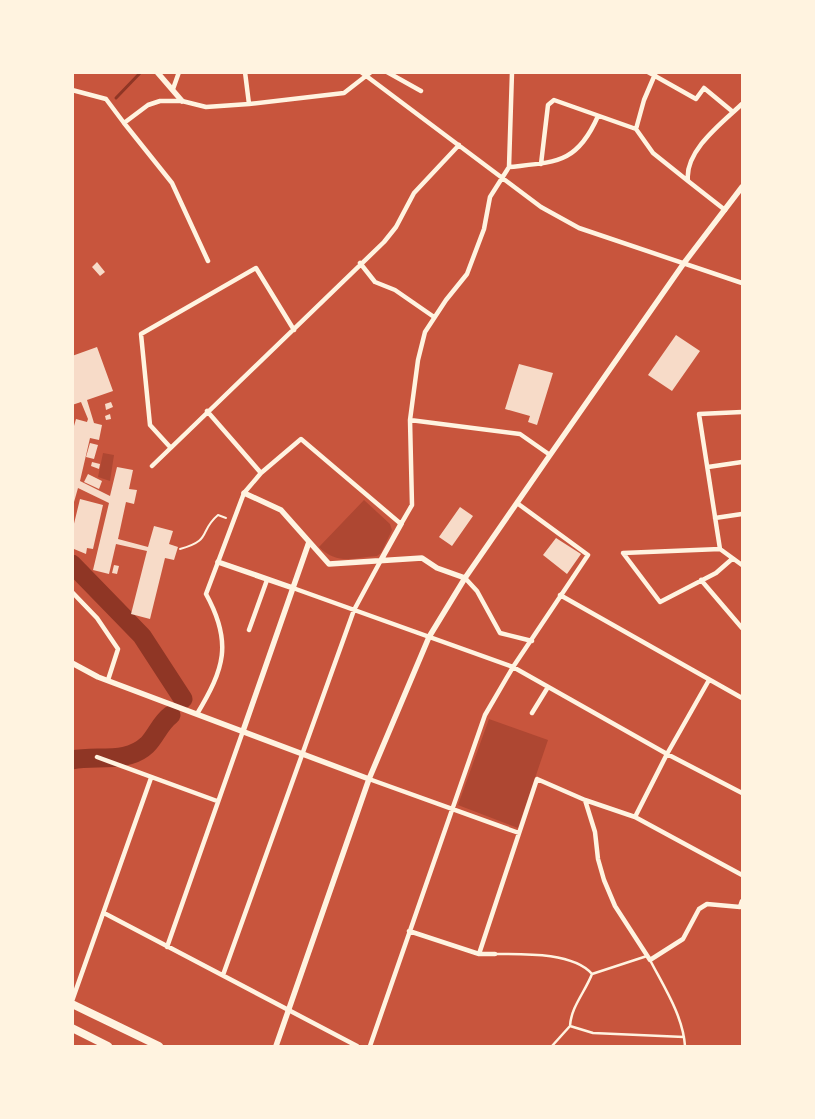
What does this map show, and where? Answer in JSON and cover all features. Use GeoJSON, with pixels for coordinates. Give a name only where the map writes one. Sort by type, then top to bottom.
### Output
{"type":"FeatureCollection","features":[{"type":"Feature","properties":{"kind":"highway"},"geometry":{"type":"LineString","coordinates":[[72,1002],[159,1046]]}},
{"type":"Feature","properties":{"kind":"highway"},"geometry":{"type":"LineString","coordinates":[[72,1028],[108,1046]]}},
{"type":"Feature","properties":{"kind":"street"},"geometry":{"type":"LineString","coordinates":[[157,72],[174,89],[182,101]]}},
{"type":"Feature","properties":{"kind":"street"},"geometry":{"type":"LineString","coordinates":[[174,89],[179,72]]}},
{"type":"Feature","properties":{"kind":"street"},"geometry":{"type":"LineString","coordinates":[[245,72],[249,104]]}},
{"type":"Feature","properties":{"kind":"street"},"geometry":{"type":"LineString","coordinates":[[124,123],[148,105],[160,101],[182,101],[206,106],[249,104],[344,93],[363,74],[371,72]]}},
{"type":"Feature","properties":{"kind":"street"},"geometry":{"type":"LineString","coordinates":[[387,72],[421,91]]}},
{"type":"Feature","properties":{"kind":"street"},"geometry":{"type":"LineString","coordinates":[[223,975],[354,610],[412,505],[410,420],[418,360],[425,332],[434,317],[467,274],[484,228],[490,197],[508,167],[512,72]]}},
{"type":"Feature","properties":{"kind":"street"},"geometry":{"type":"LineString","coordinates":[[648,72],[655,74],[696,99],[704,88],[733,112]]}},
{"type":"Feature","properties":{"kind":"street"},"geometry":{"type":"LineString","coordinates":[[363,74],[541,207],[579,228],[742,283]]}},
{"type":"Feature","properties":{"kind":"street"},"geometry":{"type":"LineString","coordinates":[[636,129],[644,100],[655,74]]}},
{"type":"Feature","properties":{"kind":"street"},"geometry":{"type":"LineString","coordinates":[[72,90],[106,99],[172,182],[208,261]]}},
{"type":"Feature","properties":{"kind":"street"},"geometry":{"type":"LineString","coordinates":[[541,164],[548,105],[554,100],[636,129],[653,153],[725,210]]}},
{"type":"Feature","properties":{"kind":"street"},"geometry":{"type":"LineString","coordinates":[[688,181],[687,175],[696,151],[706,138],[742,104]]}},
{"type":"Feature","properties":{"kind":"street"},"geometry":{"type":"LineString","coordinates":[[508,167],[561,160],[576,152],[590,133],[598,116]]}},
{"type":"Feature","properties":{"kind":"street"},"geometry":{"type":"LineString","coordinates":[[152,466],[207,411],[294,330],[360,263],[384,242],[396,227],[414,193],[459,145]]}},
{"type":"Feature","properties":{"kind":"street"},"geometry":{"type":"LineString","coordinates":[[276,1046],[369,779],[429,637],[465,578],[550,455],[684,263],[742,187]]}},
{"type":"Feature","properties":{"kind":"street"},"geometry":{"type":"LineString","coordinates":[[360,263],[375,282],[395,290],[434,317]]}},
{"type":"Feature","properties":{"kind":"street"},"geometry":{"type":"LineString","coordinates":[[170,447],[150,425],[142,334],[256,268],[294,330]]}},
{"type":"Feature","properties":{"kind":"street"},"geometry":{"type":"LineString","coordinates":[[207,411],[262,474]]}},
{"type":"Feature","properties":{"kind":"street"},"geometry":{"type":"LineString","coordinates":[[742,412],[699,414],[720,549],[742,565]]}},
{"type":"Feature","properties":{"kind":"street"},"geometry":{"type":"LineString","coordinates":[[410,420],[520,434],[550,455]]}},
{"type":"Feature","properties":{"kind":"street"},"geometry":{"type":"LineString","coordinates":[[197,714],[215,684],[222,654],[222,631],[215,611],[206,594],[244,494],[262,474],[301,439],[401,524]]}},
{"type":"Feature","properties":{"kind":"street"},"geometry":{"type":"LineString","coordinates":[[708,467],[742,462]]}},
{"type":"Feature","properties":{"kind":"street"},"geometry":{"type":"LineString","coordinates":[[244,494],[281,510],[329,564],[422,558],[437,568],[465,578],[477,591],[500,633],[532,641]]}},
{"type":"Feature","properties":{"kind":"street"},"geometry":{"type":"LineString","coordinates":[[370,1046],[484,715],[513,667],[588,555],[518,502]]}},
{"type":"Feature","properties":{"kind":"street"},"geometry":{"type":"LineString","coordinates":[[715,518],[742,514]]}},
{"type":"Feature","properties":{"kind":"street"},"geometry":{"type":"LineString","coordinates":[[168,947],[217,801],[309,542]]}},
{"type":"Feature","properties":{"kind":"street"},"geometry":{"type":"LineString","coordinates":[[720,549],[623,553],[660,602],[716,573],[732,559]]}},
{"type":"Feature","properties":{"kind":"street"},"geometry":{"type":"LineString","coordinates":[[218,562],[513,667],[667,754],[742,793]]}},
{"type":"Feature","properties":{"kind":"street"},"geometry":{"type":"LineString","coordinates":[[249,630],[267,580]]}},
{"type":"Feature","properties":{"kind":"street"},"geometry":{"type":"LineString","coordinates":[[701,580],[742,628]]}},
{"type":"Feature","properties":{"kind":"street"},"geometry":{"type":"LineString","coordinates":[[72,592],[97,618],[118,649],[108,680]]}},
{"type":"Feature","properties":{"kind":"street"},"geometry":{"type":"LineString","coordinates":[[560,595],[742,698]]}},
{"type":"Feature","properties":{"kind":"street"},"geometry":{"type":"LineString","coordinates":[[72,663],[168,704],[519,834]]}},
{"type":"Feature","properties":{"kind":"street"},"geometry":{"type":"LineString","coordinates":[[636,817],[667,754],[709,680]]}},
{"type":"Feature","properties":{"kind":"street"},"geometry":{"type":"LineString","coordinates":[[532,713],[548,687]]}},
{"type":"Feature","properties":{"kind":"street"},"geometry":{"type":"LineString","coordinates":[[97,757],[217,801]]}},
{"type":"Feature","properties":{"kind":"street"},"geometry":{"type":"LineString","coordinates":[[72,1002],[151,778]]}},
{"type":"Feature","properties":{"kind":"street"},"geometry":{"type":"LineString","coordinates":[[479,954],[537,779],[585,800],[636,817],[742,875]]}},
{"type":"Feature","properties":{"kind":"street"},"geometry":{"type":"LineString","coordinates":[[585,800],[595,832],[598,859],[604,880],[615,906],[648,958],[682,939],[699,909],[707,904],[740,907],[742,901]]}},
{"type":"Feature","properties":{"kind":"street"},"geometry":{"type":"LineString","coordinates":[[104,913],[358,1046]]}},
{"type":"Feature","properties":{"kind":"street"},"geometry":{"type":"LineString","coordinates":[[409,931],[479,954],[495,954]]}},
{"type":"Feature","properties":{"kind":"lane"},"geometry":{"type":"LineString","coordinates":[[495,954],[541,955],[585,966],[592,974]]}},
{"type":"Feature","properties":{"kind":"lane"},"geometry":{"type":"LineString","coordinates":[[592,974],[648,958],[670,998],[684,1037],[685,1046]]}},
{"type":"Feature","properties":{"kind":"lane"},"geometry":{"type":"LineString","coordinates":[[552,1046],[570,1026],[571,1014],[586,991],[592,974]]}},
{"type":"Feature","properties":{"kind":"lane"},"geometry":{"type":"LineString","coordinates":[[570,1026],[593,1033],[684,1037]]}},
{"type":"Feature","properties":{"kind":"path"},"geometry":{"type":"LineString","coordinates":[[180,549],[195,545],[203,539],[209,522],[218,515],[225,518],[235,516]]}},
{"type":"Feature","properties":{"kind":"shaded area"},"geometry":{"type":"Polygon","coordinates":[[[103,453],[114,455],[110,481],[98,477],[103,453]]]}},
{"type":"Feature","properties":{"kind":"shaded area"},"geometry":{"type":"Polygon","coordinates":[[[364,500],[390,524],[392,530],[381,553],[377,556],[346,559],[326,553],[319,547],[364,500]]]}},
{"type":"Feature","properties":{"kind":"shaded area"},"geometry":{"type":"Polygon","coordinates":[[[489,719],[548,740],[518,828],[458,805],[489,719]]]}},
{"type":"Feature","properties":{"kind":"building"},"geometry":{"type":"Polygon","coordinates":[[[97,262],[105,272],[100,276],[92,267],[97,262]]]}},
{"type":"Feature","properties":{"kind":"building"},"geometry":{"type":"Polygon","coordinates":[[[676,335],[700,351],[672,391],[648,375],[676,335]]]}},
{"type":"Feature","properties":{"kind":"building"},"geometry":{"type":"Polygon","coordinates":[[[97,347],[113,391],[87,400],[94,423],[102,425],[99,440],[90,438],[80,481],[110,496],[117,467],[133,470],[129,489],[137,490],[134,504],[126,502],[118,539],[148,547],[154,526],[173,531],[169,544],[178,547],[174,560],[165,558],[150,619],[131,614],[147,551],[116,544],[109,574],[93,570],[109,503],[78,488],[72,509],[72,433],[76,419],[87,422],[88,419],[81,402],[72,405],[72,356],[97,347]]]}},
{"type":"Feature","properties":{"kind":"building"},"geometry":{"type":"Polygon","coordinates":[[[519,364],[553,373],[537,425],[528,422],[530,416],[505,409],[519,364]]]}},
{"type":"Feature","properties":{"kind":"building"},"geometry":{"type":"Polygon","coordinates":[[[111,402],[113,407],[106,410],[105,404],[111,402]]]}},
{"type":"Feature","properties":{"kind":"building"},"geometry":{"type":"Polygon","coordinates":[[[110,414],[111,419],[106,420],[105,416],[110,414]]]}},
{"type":"Feature","properties":{"kind":"building"},"geometry":{"type":"Polygon","coordinates":[[[90,443],[98,445],[94,459],[86,457],[90,443]]]}},
{"type":"Feature","properties":{"kind":"building"},"geometry":{"type":"Polygon","coordinates":[[[92,462],[100,464],[99,469],[91,466],[92,462]]]}},
{"type":"Feature","properties":{"kind":"building"},"geometry":{"type":"Polygon","coordinates":[[[88,474],[102,481],[99,489],[84,482],[88,474]]]}},
{"type":"Feature","properties":{"kind":"building"},"geometry":{"type":"Polygon","coordinates":[[[80,499],[103,505],[93,549],[87,548],[86,554],[74,549],[72,544],[72,532],[80,499]]]}},
{"type":"Feature","properties":{"kind":"building"},"geometry":{"type":"Polygon","coordinates":[[[460,507],[473,516],[452,546],[439,537],[460,507]]]}},
{"type":"Feature","properties":{"kind":"building"},"geometry":{"type":"Polygon","coordinates":[[[556,538],[581,554],[567,574],[543,555],[556,538]]]}},
{"type":"Feature","properties":{"kind":"building"},"geometry":{"type":"Polygon","coordinates":[[[114,565],[119,566],[117,574],[112,573],[114,565]]]}},
{"type":"Feature","properties":{"kind":"waterway"},"geometry":{"type":"LineString","coordinates":[[116,98],[141,72]]}},
{"type":"Feature","properties":{"kind":"waterway"},"geometry":{"type":"LineString","coordinates":[[72,564],[142,636],[183,699]]}},
{"type":"Feature","properties":{"kind":"waterway"},"geometry":{"type":"LineString","coordinates":[[72,760],[121,757],[139,751],[147,745],[171,715]]}}]}
